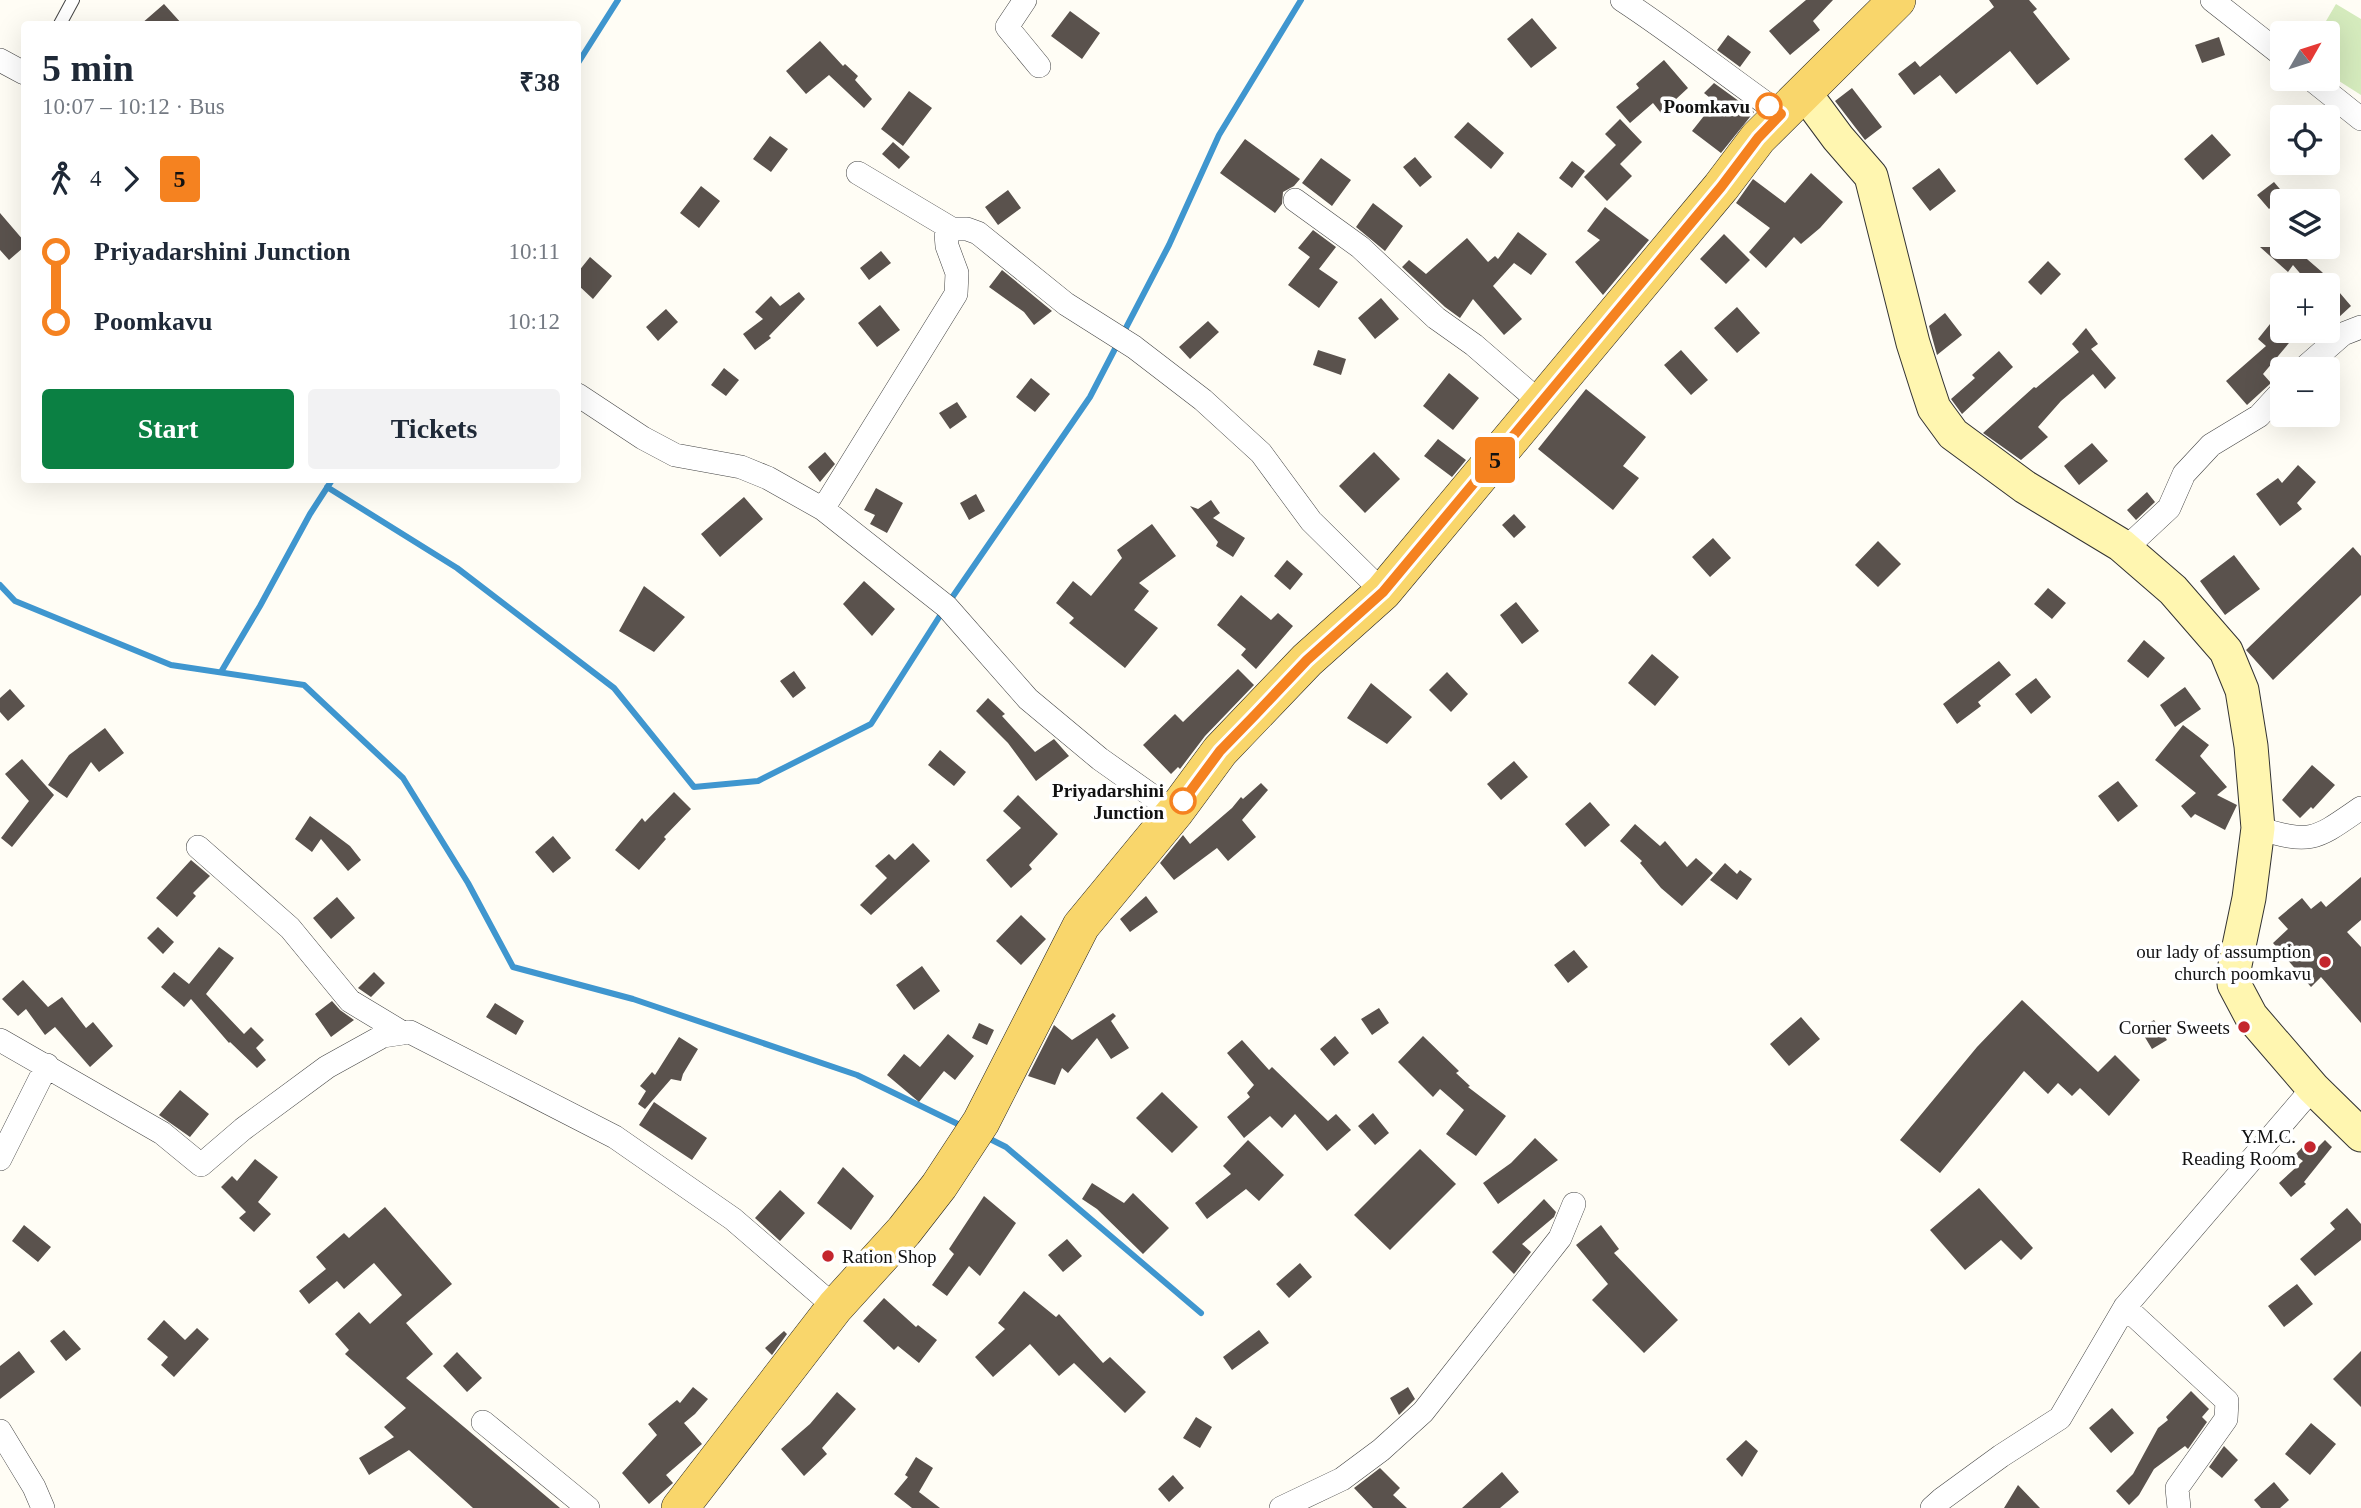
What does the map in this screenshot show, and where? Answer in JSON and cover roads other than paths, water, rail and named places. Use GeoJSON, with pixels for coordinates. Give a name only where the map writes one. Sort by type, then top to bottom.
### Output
{"type":"FeatureCollection","features":[{"type":"Feature","properties":{"kind":"main road"},"geometry":{"type":"LineString","coordinates":[[680,1508],[835,1307],[904,1231],[939,1186],[981,1122],[1081,926],[1175,812],[1220,751],[1307,660],[1383,592],[1721,187],[1758,138],[1897,0]]}},
{"type":"Feature","properties":{"kind":"street"},"geometry":{"type":"LineString","coordinates":[[1025,0],[1007,27],[1039,66]]}},
{"type":"Feature","properties":{"kind":"street"},"geometry":{"type":"LineString","coordinates":[[1622,0],[1678,37],[1728,77],[1793,103],[1838,138],[1871,176],[1913,343],[1934,408],[1953,434],[2025,486],[2126,548],[2173,590],[2226,652],[2242,690],[2251,746],[2258,828],[2234,984],[2251,1016],[2313,1088],[2361,1135]]}},
{"type":"Feature","properties":{"kind":"street"},"geometry":{"type":"LineString","coordinates":[[2212,0],[2270,46]]}},
{"type":"Feature","properties":{"kind":"street"},"geometry":{"type":"LineString","coordinates":[[0,60],[21,71]]}},
{"type":"Feature","properties":{"kind":"street"},"geometry":{"type":"LineString","coordinates":[[2326,91],[2361,119]]}},
{"type":"Feature","properties":{"kind":"street"},"geometry":{"type":"LineString","coordinates":[[858,173],[952,229],[967,229],[978,233],[1066,304],[1134,348],[1203,400],[1261,453],[1311,521],[1383,592]]}},
{"type":"Feature","properties":{"kind":"street"},"geometry":{"type":"LineString","coordinates":[[1295,200],[1360,247],[1436,318],[1474,345],[1541,403]]}},
{"type":"Feature","properties":{"kind":"street"},"geometry":{"type":"LineString","coordinates":[[823,509],[956,294],[957,273],[947,246],[946,234],[952,229]]}},
{"type":"Feature","properties":{"kind":"street"},"geometry":{"type":"LineString","coordinates":[[2317,357],[2343,334],[2361,327]]}},
{"type":"Feature","properties":{"kind":"street"},"geometry":{"type":"LineString","coordinates":[[581,397],[674,455],[741,467],[768,478],[823,509],[947,607],[1028,699],[1100,759],[1175,812]]}},
{"type":"Feature","properties":{"kind":"street"},"geometry":{"type":"LineString","coordinates":[[2126,548],[2169,508],[2184,474],[2211,445],[2259,416],[2270,404]]}},
{"type":"Feature","properties":{"kind":"street"},"geometry":{"type":"LineString","coordinates":[[2258,828],[2290,838],[2318,836],[2361,808]]}},
{"type":"Feature","properties":{"kind":"street"},"geometry":{"type":"LineString","coordinates":[[198,847],[290,929],[351,1000],[403,1033]]}},
{"type":"Feature","properties":{"kind":"street"},"geometry":{"type":"LineString","coordinates":[[0,1040],[162,1133],[201,1165],[243,1129],[327,1067],[383,1036],[410,1032],[615,1137],[733,1219],[835,1307]]}},
{"type":"Feature","properties":{"kind":"street"},"geometry":{"type":"LineString","coordinates":[[0,1159],[47,1065]]}},
{"type":"Feature","properties":{"kind":"street"},"geometry":{"type":"LineString","coordinates":[[1932,1508],[2001,1456],[2060,1418],[2125,1307],[2313,1088]]}},
{"type":"Feature","properties":{"kind":"street"},"geometry":{"type":"LineString","coordinates":[[1281,1508],[1342,1479],[1381,1450],[1423,1412],[1560,1238],[1574,1204]]}},
{"type":"Feature","properties":{"kind":"street"},"geometry":{"type":"LineString","coordinates":[[2125,1307],[2227,1401],[2225,1419],[2176,1488],[2179,1508]]}},
{"type":"Feature","properties":{"kind":"street"},"geometry":{"type":"LineString","coordinates":[[483,1422],[588,1508]]}},
{"type":"Feature","properties":{"kind":"street"},"geometry":{"type":"LineString","coordinates":[[0,1431],[34,1487],[43,1508]]}},
{"type":"Feature","properties":{"kind":"lane"},"geometry":{"type":"LineString","coordinates":[[62,21],[73,0]]}},
{"type":"Feature","properties":{"kind":"waterway"},"geometry":{"type":"LineString","coordinates":[[581,58],[618,0]]}},
{"type":"Feature","properties":{"kind":"waterway"},"geometry":{"type":"LineString","coordinates":[[949,602],[1090,397],[1169,245],[1219,135],[1301,0]]}},
{"type":"Feature","properties":{"kind":"waterway"},"geometry":{"type":"LineString","coordinates":[[221,672],[330,483]]}},
{"type":"Feature","properties":{"kind":"waterway"},"geometry":{"type":"LineString","coordinates":[[327,487],[457,568],[614,688],[694,787],[758,781],[871,724],[943,611]]}},
{"type":"Feature","properties":{"kind":"waterway"},"geometry":{"type":"LineString","coordinates":[[0,585],[15,601],[171,665],[304,685],[403,778],[468,883],[513,967],[633,999],[857,1075],[964,1127]]}},
{"type":"Feature","properties":{"kind":"waterway"},"geometry":{"type":"LineString","coordinates":[[984,1136],[1006,1147],[1201,1313]]}},
{"type":"Feature","properties":{"kind":"place","name":"Poomkavu"},"geometry":{"type":"Point","coordinates":[1769,106]}},
{"type":"Feature","properties":{"kind":"place","name":"Priyadarshini Junction"},"geometry":{"type":"Point","coordinates":[1183,801]}},
{"type":"Feature","properties":{"kind":"place","name":"our lady of assumption church poomkavu"},"geometry":{"type":"Point","coordinates":[2325,962]}},
{"type":"Feature","properties":{"kind":"place","name":"Corner Sweets"},"geometry":{"type":"Point","coordinates":[2244,1027]}},
{"type":"Feature","properties":{"kind":"place","name":"Y.M.C. Reading Room"},"geometry":{"type":"Point","coordinates":[2310,1147]}},
{"type":"Feature","properties":{"kind":"place","name":"Ration Shop"},"geometry":{"type":"Point","coordinates":[828,1256]}}]}
